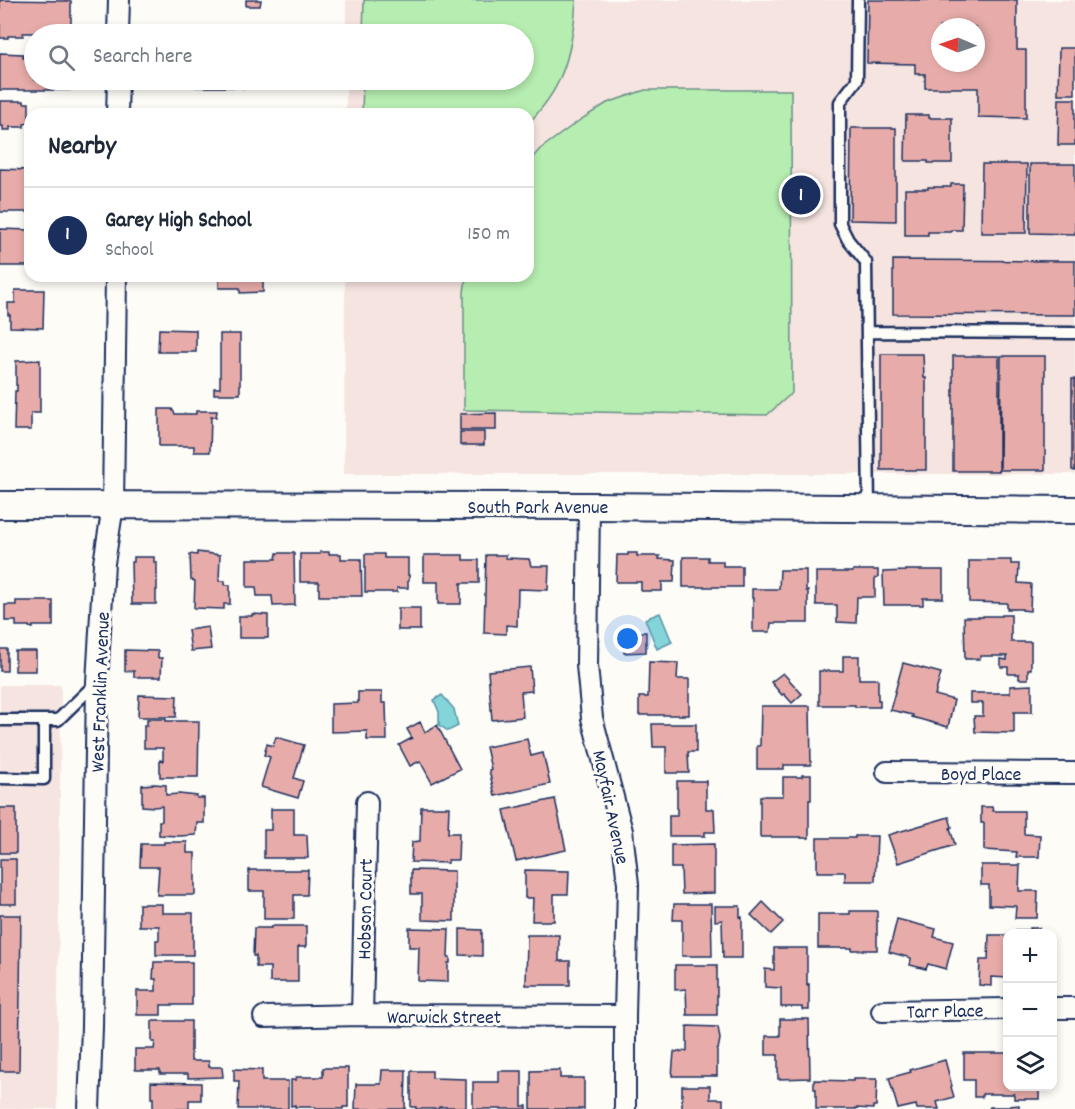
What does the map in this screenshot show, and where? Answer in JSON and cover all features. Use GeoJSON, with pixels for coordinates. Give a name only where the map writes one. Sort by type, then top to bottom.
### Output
{"type":"FeatureCollection","features":[{"type":"Feature","properties":{"kind":"street"},"geometry":{"type":"LineString","coordinates":[[118,0],[118,24]]}},
{"type":"Feature","properties":{"kind":"street"},"geometry":{"type":"LineString","coordinates":[[117,108],[118,90]]}},
{"type":"Feature","properties":{"kind":"street","name":"West Franklin Avenue"},"geometry":{"type":"LineString","coordinates":[[89,1109],[97,682],[104,563],[113,506],[116,282]]}},
{"type":"Feature","properties":{"kind":"street","name":"South Park Avenue"},"geometry":{"type":"LineString","coordinates":[[0,505],[1075,510]]}},
{"type":"Feature","properties":{"kind":"street","name":"Mayfair Avenue"},"geometry":{"type":"LineString","coordinates":[[589,506],[587,665],[592,718],[622,831],[628,884],[625,1016],[626,1109]]}},
{"type":"Feature","properties":{"kind":"street","name":"Boyd Place"},"geometry":{"type":"LineString","coordinates":[[887,772],[1075,773]]}},
{"type":"Feature","properties":{"kind":"street","name":"Hobson Court"},"geometry":{"type":"LineString","coordinates":[[362,1015],[367,802]]}},
{"type":"Feature","properties":{"kind":"street"},"geometry":{"type":"LineString","coordinates":[[1057,1008],[1075,1008]]}},
{"type":"Feature","properties":{"kind":"street","name":"Tarr Place"},"geometry":{"type":"LineString","coordinates":[[882,1011],[1003,1009]]}},
{"type":"Feature","properties":{"kind":"street","name":"Warwick Street"},"geometry":{"type":"LineString","coordinates":[[264,1017],[625,1016]]}},
{"type":"Feature","properties":{"kind":"lane"},"geometry":{"type":"LineString","coordinates":[[858,0],[857,80],[840,102],[840,224],[848,240],[867,262],[869,508]]}},
{"type":"Feature","properties":{"kind":"lane"},"geometry":{"type":"LineString","coordinates":[[867,332],[1075,333]]}},
{"type":"Feature","properties":{"kind":"lane"},"geometry":{"type":"LineString","coordinates":[[0,720],[58,720],[97,682]]}},
{"type":"Feature","properties":{"kind":"lane"},"geometry":{"type":"LineString","coordinates":[[0,778],[44,778],[44,721]]}},
{"type":"Feature","properties":{"kind":"shaded area"},"geometry":{"type":"Polygon","coordinates":[[[346,0],[1075,0],[1075,474],[344,474],[345,282],[534,282],[534,108],[346,108],[346,90],[534,90],[534,24],[346,24],[346,0]]]}},
{"type":"Feature","properties":{"kind":"shaded area"},"geometry":{"type":"Polygon","coordinates":[[[0,685],[61,685],[57,1109],[0,1109],[0,685]]]}},
{"type":"Feature","properties":{"kind":"green space"},"geometry":{"type":"Polygon","coordinates":[[[364,0],[576,0],[571,40],[564,69],[550,96],[534,117],[534,108],[362,108],[363,90],[534,90],[534,24],[363,24],[364,0]]]}},
{"type":"Feature","properties":{"kind":"green space"},"geometry":{"type":"Polygon","coordinates":[[[645,90],[791,90],[792,393],[767,415],[464,410],[465,282],[534,282],[534,156],[540,149],[607,103],[645,90]]]}},
{"type":"Feature","properties":{"kind":"water"},"geometry":{"type":"Polygon","coordinates":[[[660,613],[672,642],[657,649],[645,619],[660,613]]]}},
{"type":"Feature","properties":{"kind":"water"},"geometry":{"type":"Polygon","coordinates":[[[442,695],[454,709],[458,726],[448,731],[439,725],[439,712],[434,700],[442,695]]]}},
{"type":"Feature","properties":{"kind":"building"},"geometry":{"type":"Polygon","coordinates":[[[0,0],[71,1],[71,24],[24,24],[23,36],[0,38],[0,0]]]}},
{"type":"Feature","properties":{"kind":"building"},"geometry":{"type":"Polygon","coordinates":[[[246,0],[261,0],[260,6],[246,6],[246,0]]]}},
{"type":"Feature","properties":{"kind":"building"},"geometry":{"type":"Polygon","coordinates":[[[868,0],[1017,0],[1017,50],[1026,50],[1026,118],[978,117],[978,88],[925,88],[925,74],[915,74],[915,64],[867,63],[868,0]]]}},
{"type":"Feature","properties":{"kind":"building"},"geometry":{"type":"Polygon","coordinates":[[[1059,48],[1075,48],[1075,94],[1058,94],[1059,48]]]}},
{"type":"Feature","properties":{"kind":"building"},"geometry":{"type":"Polygon","coordinates":[[[0,53],[23,54],[24,90],[0,90],[0,53]]]}},
{"type":"Feature","properties":{"kind":"building"},"geometry":{"type":"Polygon","coordinates":[[[1059,99],[1075,99],[1075,145],[1058,145],[1059,99]]]}},
{"type":"Feature","properties":{"kind":"building"},"geometry":{"type":"Polygon","coordinates":[[[0,101],[29,103],[29,108],[24,108],[24,127],[10,127],[10,130],[3,130],[3,126],[0,126],[0,101]]]}},
{"type":"Feature","properties":{"kind":"building"},"geometry":{"type":"Polygon","coordinates":[[[906,115],[952,118],[952,163],[905,161],[906,115]]]}},
{"type":"Feature","properties":{"kind":"building"},"geometry":{"type":"Polygon","coordinates":[[[851,128],[896,128],[896,221],[850,220],[851,128]]]}},
{"type":"Feature","properties":{"kind":"building"},"geometry":{"type":"Polygon","coordinates":[[[982,164],[1027,164],[1026,233],[981,233],[982,164]]]}},
{"type":"Feature","properties":{"kind":"building"},"geometry":{"type":"Polygon","coordinates":[[[1030,164],[1075,164],[1075,234],[1030,233],[1030,164]]]}},
{"type":"Feature","properties":{"kind":"building"},"geometry":{"type":"Polygon","coordinates":[[[0,169],[24,170],[24,212],[0,212],[0,169]]]}},
{"type":"Feature","properties":{"kind":"building"},"geometry":{"type":"Polygon","coordinates":[[[951,184],[963,184],[962,230],[928,232],[928,235],[905,235],[905,189],[951,187],[951,184]]]}},
{"type":"Feature","properties":{"kind":"building"},"geometry":{"type":"Polygon","coordinates":[[[0,229],[24,230],[24,266],[0,266],[0,229]]]}},
{"type":"Feature","properties":{"kind":"building"},"geometry":{"type":"Polygon","coordinates":[[[893,260],[1075,261],[1075,315],[893,314],[893,260]]]}},
{"type":"Feature","properties":{"kind":"building"},"geometry":{"type":"Polygon","coordinates":[[[219,282],[263,282],[263,292],[240,293],[240,288],[219,288],[219,282]]]}},
{"type":"Feature","properties":{"kind":"building"},"geometry":{"type":"Polygon","coordinates":[[[15,290],[44,290],[43,328],[10,327],[8,303],[15,303],[15,290]]]}},
{"type":"Feature","properties":{"kind":"building"},"geometry":{"type":"Polygon","coordinates":[[[159,329],[196,330],[196,352],[158,352],[159,329]]]}},
{"type":"Feature","properties":{"kind":"building"},"geometry":{"type":"Polygon","coordinates":[[[220,334],[240,334],[240,394],[214,394],[214,388],[220,388],[220,334]]]}},
{"type":"Feature","properties":{"kind":"building"},"geometry":{"type":"Polygon","coordinates":[[[881,354],[923,354],[924,378],[926,378],[926,470],[881,470],[881,354]]]}},
{"type":"Feature","properties":{"kind":"building"},"geometry":{"type":"Polygon","coordinates":[[[953,356],[999,356],[999,471],[953,471],[953,356]]]}},
{"type":"Feature","properties":{"kind":"building"},"geometry":{"type":"Polygon","coordinates":[[[1001,356],[1045,356],[1045,470],[1000,470],[1001,356]]]}},
{"type":"Feature","properties":{"kind":"building"},"geometry":{"type":"Polygon","coordinates":[[[40,360],[40,413],[31,413],[31,430],[14,430],[15,391],[17,391],[16,361],[40,360]]]}},
{"type":"Feature","properties":{"kind":"building"},"geometry":{"type":"Polygon","coordinates":[[[1072,379],[1075,379],[1075,471],[1072,470],[1072,379]]]}},
{"type":"Feature","properties":{"kind":"building"},"geometry":{"type":"Polygon","coordinates":[[[159,409],[172,409],[175,414],[217,411],[216,417],[211,417],[210,452],[194,452],[194,446],[159,446],[159,409]]]}},
{"type":"Feature","properties":{"kind":"building"},"geometry":{"type":"Polygon","coordinates":[[[496,413],[496,430],[460,430],[460,414],[496,413]]]}},
{"type":"Feature","properties":{"kind":"building"},"geometry":{"type":"Polygon","coordinates":[[[460,432],[484,432],[484,445],[460,445],[460,432]]]}},
{"type":"Feature","properties":{"kind":"building"},"geometry":{"type":"Polygon","coordinates":[[[197,552],[220,555],[219,581],[225,581],[225,585],[230,585],[230,604],[224,604],[224,609],[194,608],[195,581],[191,580],[190,554],[197,555],[197,552]]]}},
{"type":"Feature","properties":{"kind":"building"},"geometry":{"type":"Polygon","coordinates":[[[320,552],[341,554],[341,559],[361,559],[362,596],[319,596],[319,582],[300,582],[300,554],[320,554],[320,552]]]}},
{"type":"Feature","properties":{"kind":"building"},"geometry":{"type":"Polygon","coordinates":[[[277,553],[294,553],[295,605],[273,606],[272,596],[257,596],[256,587],[247,587],[247,559],[276,559],[277,553]]]}},
{"type":"Feature","properties":{"kind":"building"},"geometry":{"type":"Polygon","coordinates":[[[628,553],[675,560],[674,582],[662,582],[662,591],[641,591],[641,582],[616,582],[617,555],[628,555],[628,553]]]}},
{"type":"Feature","properties":{"kind":"building"},"geometry":{"type":"Polygon","coordinates":[[[365,554],[384,554],[384,558],[408,558],[408,588],[397,588],[397,592],[365,592],[365,554]]]}},
{"type":"Feature","properties":{"kind":"building"},"geometry":{"type":"Polygon","coordinates":[[[424,555],[463,555],[463,560],[479,560],[479,583],[461,583],[461,604],[438,604],[438,582],[424,582],[424,555]]]}},
{"type":"Feature","properties":{"kind":"building"},"geometry":{"type":"Polygon","coordinates":[[[486,555],[506,555],[506,558],[529,559],[531,566],[549,566],[548,590],[518,589],[517,626],[506,625],[506,634],[484,633],[486,555]]]}},
{"type":"Feature","properties":{"kind":"building"},"geometry":{"type":"Polygon","coordinates":[[[134,557],[154,557],[154,562],[157,562],[156,604],[132,604],[131,562],[134,562],[134,557]]]}},
{"type":"Feature","properties":{"kind":"building"},"geometry":{"type":"Polygon","coordinates":[[[683,557],[708,557],[708,561],[723,561],[723,566],[742,566],[742,587],[683,587],[683,557]]]}},
{"type":"Feature","properties":{"kind":"building"},"geometry":{"type":"Polygon","coordinates":[[[1011,560],[1011,564],[1019,564],[1018,583],[1031,584],[1030,611],[1007,609],[1007,603],[969,602],[969,561],[1011,560]]]}},
{"type":"Feature","properties":{"kind":"building"},"geometry":{"type":"Polygon","coordinates":[[[780,570],[806,570],[808,623],[771,623],[770,632],[753,632],[752,589],[779,589],[780,570]]]}},
{"type":"Feature","properties":{"kind":"building"},"geometry":{"type":"Polygon","coordinates":[[[853,570],[878,570],[878,577],[875,578],[875,597],[857,597],[856,623],[837,622],[837,605],[816,605],[816,572],[853,572],[853,570]]]}},
{"type":"Feature","properties":{"kind":"building"},"geometry":{"type":"Polygon","coordinates":[[[943,570],[943,598],[923,598],[923,605],[884,605],[883,572],[943,570]]]}},
{"type":"Feature","properties":{"kind":"building"},"geometry":{"type":"Polygon","coordinates":[[[16,601],[53,601],[53,626],[33,626],[33,628],[16,626],[16,621],[5,621],[5,605],[16,605],[16,601]]]}},
{"type":"Feature","properties":{"kind":"building"},"geometry":{"type":"Polygon","coordinates":[[[398,608],[420,608],[420,630],[398,630],[398,608]]]}},
{"type":"Feature","properties":{"kind":"building"},"geometry":{"type":"Polygon","coordinates":[[[252,614],[268,615],[268,638],[239,638],[239,616],[252,616],[252,614]]]}},
{"type":"Feature","properties":{"kind":"building"},"geometry":{"type":"Polygon","coordinates":[[[1011,615],[1011,642],[1031,642],[1031,669],[1028,669],[1028,679],[1019,679],[1019,674],[1008,674],[1008,667],[1001,667],[1001,659],[1007,660],[1007,656],[980,656],[980,659],[965,659],[964,617],[1011,615]]]}},
{"type":"Feature","properties":{"kind":"building"},"geometry":{"type":"Polygon","coordinates":[[[208,627],[211,649],[191,651],[188,630],[208,627]]]}},
{"type":"Feature","properties":{"kind":"building"},"geometry":{"type":"Polygon","coordinates":[[[623,627],[635,627],[636,632],[646,632],[646,652],[624,653],[623,627]]]}},
{"type":"Feature","properties":{"kind":"building"},"geometry":{"type":"Polygon","coordinates":[[[0,649],[7,649],[7,671],[0,671],[0,649]]]}},
{"type":"Feature","properties":{"kind":"building"},"geometry":{"type":"Polygon","coordinates":[[[125,650],[158,651],[158,658],[162,658],[161,677],[134,677],[134,671],[125,671],[125,650]]]}},
{"type":"Feature","properties":{"kind":"building"},"geometry":{"type":"Polygon","coordinates":[[[15,651],[36,651],[36,671],[15,671],[15,651]]]}},
{"type":"Feature","properties":{"kind":"building"},"geometry":{"type":"Polygon","coordinates":[[[843,656],[859,656],[859,679],[878,679],[880,707],[819,705],[819,671],[843,671],[843,656]]]}},
{"type":"Feature","properties":{"kind":"building"},"geometry":{"type":"Polygon","coordinates":[[[649,662],[678,663],[677,679],[689,679],[689,715],[639,715],[639,697],[648,697],[649,662]]]}},
{"type":"Feature","properties":{"kind":"building"},"geometry":{"type":"Polygon","coordinates":[[[903,663],[941,673],[935,695],[954,700],[948,727],[890,710],[903,663]]]}},
{"type":"Feature","properties":{"kind":"building"},"geometry":{"type":"Polygon","coordinates":[[[530,667],[532,691],[521,692],[523,717],[492,720],[488,671],[530,667]]]}},
{"type":"Feature","properties":{"kind":"building"},"geometry":{"type":"Polygon","coordinates":[[[783,673],[802,694],[792,703],[771,682],[783,673]]]}},
{"type":"Feature","properties":{"kind":"building"},"geometry":{"type":"Polygon","coordinates":[[[1032,685],[1032,712],[1014,712],[1014,733],[975,732],[974,716],[983,716],[983,703],[970,703],[970,693],[1010,693],[1010,686],[1032,685]]]}},
{"type":"Feature","properties":{"kind":"building"},"geometry":{"type":"Polygon","coordinates":[[[358,692],[382,692],[382,703],[386,703],[387,740],[367,740],[367,731],[331,732],[331,704],[358,703],[358,692]]]}},
{"type":"Feature","properties":{"kind":"building"},"geometry":{"type":"Polygon","coordinates":[[[139,695],[177,696],[176,717],[138,717],[139,695]]]}},
{"type":"Feature","properties":{"kind":"building"},"geometry":{"type":"Polygon","coordinates":[[[761,706],[810,706],[811,765],[784,765],[784,769],[757,769],[761,706]]]}},
{"type":"Feature","properties":{"kind":"building"},"geometry":{"type":"Polygon","coordinates":[[[147,719],[199,721],[198,777],[160,777],[163,748],[144,748],[144,725],[147,725],[147,719]]]}},
{"type":"Feature","properties":{"kind":"building"},"geometry":{"type":"Polygon","coordinates":[[[420,722],[425,732],[437,725],[460,769],[432,783],[420,761],[410,766],[399,745],[412,738],[407,729],[420,722]]]}},
{"type":"Feature","properties":{"kind":"building"},"geometry":{"type":"Polygon","coordinates":[[[652,724],[696,724],[696,752],[688,752],[689,773],[666,773],[666,747],[653,747],[652,724]]]}},
{"type":"Feature","properties":{"kind":"building"},"geometry":{"type":"Polygon","coordinates":[[[276,737],[304,745],[294,778],[303,781],[298,798],[261,787],[270,757],[264,755],[267,744],[273,746],[276,737]]]}},
{"type":"Feature","properties":{"kind":"building"},"geometry":{"type":"Polygon","coordinates":[[[527,739],[531,756],[543,753],[550,784],[495,796],[486,747],[527,739]]]}},
{"type":"Feature","properties":{"kind":"building"},"geometry":{"type":"Polygon","coordinates":[[[802,775],[811,775],[809,838],[760,837],[760,796],[783,796],[783,777],[802,777],[802,775]]]}},
{"type":"Feature","properties":{"kind":"building"},"geometry":{"type":"Polygon","coordinates":[[[677,781],[706,781],[706,809],[714,809],[715,832],[705,832],[705,836],[669,836],[669,816],[677,816],[677,781]]]}},
{"type":"Feature","properties":{"kind":"building"},"geometry":{"type":"Polygon","coordinates":[[[142,785],[166,785],[166,795],[179,794],[204,798],[204,823],[197,823],[196,835],[159,835],[162,806],[142,806],[142,785]]]}},
{"type":"Feature","properties":{"kind":"building"},"geometry":{"type":"Polygon","coordinates":[[[555,799],[566,850],[516,861],[504,810],[555,799]]]}},
{"type":"Feature","properties":{"kind":"building"},"geometry":{"type":"Polygon","coordinates":[[[421,807],[449,807],[448,833],[459,833],[458,860],[448,860],[448,863],[411,862],[412,842],[420,841],[421,807]]]}},
{"type":"Feature","properties":{"kind":"building"},"geometry":{"type":"Polygon","coordinates":[[[981,807],[992,807],[993,811],[1024,811],[1024,834],[1040,835],[1039,857],[1016,857],[1017,852],[984,850],[984,823],[981,823],[981,807]]]}},
{"type":"Feature","properties":{"kind":"building"},"geometry":{"type":"Polygon","coordinates":[[[0,808],[16,808],[16,853],[0,853],[0,808]]]}},
{"type":"Feature","properties":{"kind":"building"},"geometry":{"type":"Polygon","coordinates":[[[271,809],[294,809],[294,835],[307,835],[308,858],[264,858],[264,830],[271,830],[271,809]]]}},
{"type":"Feature","properties":{"kind":"building"},"geometry":{"type":"Polygon","coordinates":[[[949,817],[955,845],[898,863],[888,835],[949,817]]]}},
{"type":"Feature","properties":{"kind":"building"},"geometry":{"type":"Polygon","coordinates":[[[855,836],[877,836],[875,881],[845,881],[845,872],[817,872],[817,838],[855,838],[855,836]]]}},
{"type":"Feature","properties":{"kind":"building"},"geometry":{"type":"Polygon","coordinates":[[[164,842],[187,842],[187,853],[195,853],[195,895],[157,895],[159,867],[140,867],[141,844],[164,844],[164,842]]]}},
{"type":"Feature","properties":{"kind":"building"},"geometry":{"type":"Polygon","coordinates":[[[714,844],[714,893],[682,894],[681,868],[671,868],[671,845],[714,844]]]}},
{"type":"Feature","properties":{"kind":"building"},"geometry":{"type":"Polygon","coordinates":[[[0,859],[16,859],[16,904],[0,904],[0,859]]]}},
{"type":"Feature","properties":{"kind":"building"},"geometry":{"type":"Polygon","coordinates":[[[981,865],[1020,865],[1019,891],[1038,891],[1037,918],[1015,918],[1016,906],[989,905],[989,885],[981,885],[981,865]]]}},
{"type":"Feature","properties":{"kind":"building"},"geometry":{"type":"Polygon","coordinates":[[[249,870],[308,870],[307,895],[294,895],[294,919],[264,919],[264,891],[249,891],[249,870]]]}},
{"type":"Feature","properties":{"kind":"building"},"geometry":{"type":"Polygon","coordinates":[[[411,870],[454,871],[454,921],[422,920],[422,894],[411,894],[411,870]]]}},
{"type":"Feature","properties":{"kind":"building"},"geometry":{"type":"Polygon","coordinates":[[[525,870],[569,871],[568,894],[554,894],[554,921],[532,921],[533,898],[525,898],[525,870]]]}},
{"type":"Feature","properties":{"kind":"building"},"geometry":{"type":"Polygon","coordinates":[[[763,902],[783,922],[771,934],[751,915],[763,902]]]}},
{"type":"Feature","properties":{"kind":"building"},"geometry":{"type":"Polygon","coordinates":[[[139,904],[162,904],[162,913],[193,913],[193,955],[156,955],[159,926],[139,926],[139,904]]]}},
{"type":"Feature","properties":{"kind":"building"},"geometry":{"type":"Polygon","coordinates":[[[674,904],[711,904],[712,956],[682,956],[682,920],[673,920],[674,904]]]}},
{"type":"Feature","properties":{"kind":"building"},"geometry":{"type":"Polygon","coordinates":[[[715,906],[740,906],[742,958],[723,958],[722,920],[715,921],[715,906]]]}},
{"type":"Feature","properties":{"kind":"building"},"geometry":{"type":"Polygon","coordinates":[[[850,911],[877,911],[877,950],[818,948],[818,914],[850,914],[850,911]]]}},
{"type":"Feature","properties":{"kind":"building"},"geometry":{"type":"Polygon","coordinates":[[[0,915],[21,915],[19,1071],[0,1071],[0,915]]]}},
{"type":"Feature","properties":{"kind":"building"},"geometry":{"type":"Polygon","coordinates":[[[897,919],[936,929],[934,937],[953,942],[946,969],[928,964],[926,969],[910,965],[911,958],[889,952],[897,919]]]}},
{"type":"Feature","properties":{"kind":"building"},"geometry":{"type":"Polygon","coordinates":[[[271,926],[306,926],[306,947],[298,947],[298,982],[270,982],[270,967],[256,967],[256,956],[253,956],[254,928],[271,928],[271,926]]]}},
{"type":"Feature","properties":{"kind":"building"},"geometry":{"type":"Polygon","coordinates":[[[409,928],[449,929],[448,982],[418,981],[419,947],[409,947],[409,928]]]}},
{"type":"Feature","properties":{"kind":"building"},"geometry":{"type":"Polygon","coordinates":[[[460,929],[482,930],[482,956],[460,955],[460,929]]]}},
{"type":"Feature","properties":{"kind":"building"},"geometry":{"type":"Polygon","coordinates":[[[527,935],[559,935],[559,961],[570,961],[570,985],[526,985],[527,935]]]}},
{"type":"Feature","properties":{"kind":"building"},"geometry":{"type":"Polygon","coordinates":[[[989,935],[1003,935],[1003,978],[991,977],[991,986],[979,985],[980,960],[988,960],[989,935]]]}},
{"type":"Feature","properties":{"kind":"building"},"geometry":{"type":"Polygon","coordinates":[[[774,948],[807,948],[809,1010],[802,1010],[802,1007],[781,1007],[781,988],[765,987],[765,969],[774,970],[774,948]]]}},
{"type":"Feature","properties":{"kind":"building"},"geometry":{"type":"Polygon","coordinates":[[[154,962],[192,962],[192,1005],[161,1005],[161,1015],[137,1015],[137,991],[156,991],[156,979],[153,979],[154,962]]]}},
{"type":"Feature","properties":{"kind":"building"},"geometry":{"type":"Polygon","coordinates":[[[675,965],[717,965],[717,1015],[687,1015],[686,989],[675,990],[675,965]]]}},
{"type":"Feature","properties":{"kind":"building"},"geometry":{"type":"Polygon","coordinates":[[[780,1019],[809,1019],[810,1078],[778,1079],[778,1055],[766,1055],[766,1036],[780,1036],[780,1019]]]}},
{"type":"Feature","properties":{"kind":"building"},"geometry":{"type":"Polygon","coordinates":[[[152,1021],[191,1021],[191,1061],[209,1061],[209,1067],[222,1067],[223,1077],[188,1078],[188,1074],[160,1074],[160,1070],[135,1070],[135,1049],[154,1049],[152,1021]]]}},
{"type":"Feature","properties":{"kind":"building"},"geometry":{"type":"Polygon","coordinates":[[[687,1026],[718,1027],[720,1039],[717,1050],[717,1076],[672,1076],[674,1052],[687,1051],[687,1026]]]}},
{"type":"Feature","properties":{"kind":"building"},"geometry":{"type":"Polygon","coordinates":[[[964,1053],[1003,1053],[1003,1091],[1039,1091],[1039,1099],[1014,1099],[1014,1094],[982,1094],[982,1097],[974,1097],[974,1080],[964,1080],[964,1053]]]}},
{"type":"Feature","properties":{"kind":"building"},"geometry":{"type":"Polygon","coordinates":[[[945,1060],[954,1097],[937,1102],[939,1109],[917,1109],[916,1105],[898,1109],[889,1078],[945,1060]]]}},
{"type":"Feature","properties":{"kind":"building"},"geometry":{"type":"Polygon","coordinates":[[[323,1068],[348,1068],[348,1107],[315,1109],[315,1107],[291,1106],[291,1080],[296,1080],[296,1077],[323,1077],[323,1068]]]}},
{"type":"Feature","properties":{"kind":"building"},"geometry":{"type":"Polygon","coordinates":[[[234,1069],[262,1070],[262,1081],[288,1081],[288,1109],[238,1109],[239,1081],[234,1081],[234,1069]]]}},
{"type":"Feature","properties":{"kind":"building"},"geometry":{"type":"Polygon","coordinates":[[[382,1070],[406,1070],[405,1109],[355,1109],[356,1084],[381,1084],[382,1070]]]}},
{"type":"Feature","properties":{"kind":"building"},"geometry":{"type":"Polygon","coordinates":[[[560,1070],[560,1078],[584,1078],[584,1109],[531,1109],[531,1071],[560,1070]]]}},
{"type":"Feature","properties":{"kind":"building"},"geometry":{"type":"Polygon","coordinates":[[[411,1071],[432,1071],[432,1078],[466,1079],[466,1107],[416,1109],[416,1107],[411,1107],[411,1071]]]}},
{"type":"Feature","properties":{"kind":"building"},"geometry":{"type":"Polygon","coordinates":[[[499,1071],[522,1071],[522,1106],[527,1106],[527,1109],[473,1109],[473,1082],[499,1082],[499,1071]]]}},
{"type":"Feature","properties":{"kind":"building"},"geometry":{"type":"Polygon","coordinates":[[[853,1079],[877,1079],[876,1106],[873,1106],[873,1109],[816,1109],[814,1080],[853,1081],[853,1079]]]}},
{"type":"Feature","properties":{"kind":"building"},"geometry":{"type":"Polygon","coordinates":[[[151,1082],[201,1083],[201,1100],[189,1100],[189,1109],[153,1109],[151,1082]]]}},
{"type":"Feature","properties":{"kind":"building"},"geometry":{"type":"Polygon","coordinates":[[[682,1086],[710,1086],[710,1099],[723,1099],[723,1109],[682,1109],[682,1086]]]}},
{"type":"Feature","properties":{"kind":"building"},"geometry":{"type":"Polygon","coordinates":[[[1019,1105],[1019,1109],[989,1109],[990,1107],[1019,1105]]]}},
{"type":"Feature","properties":{"kind":"place","name":"Garey High School"},"geometry":{"type":"Point","coordinates":[801,195]}}]}
